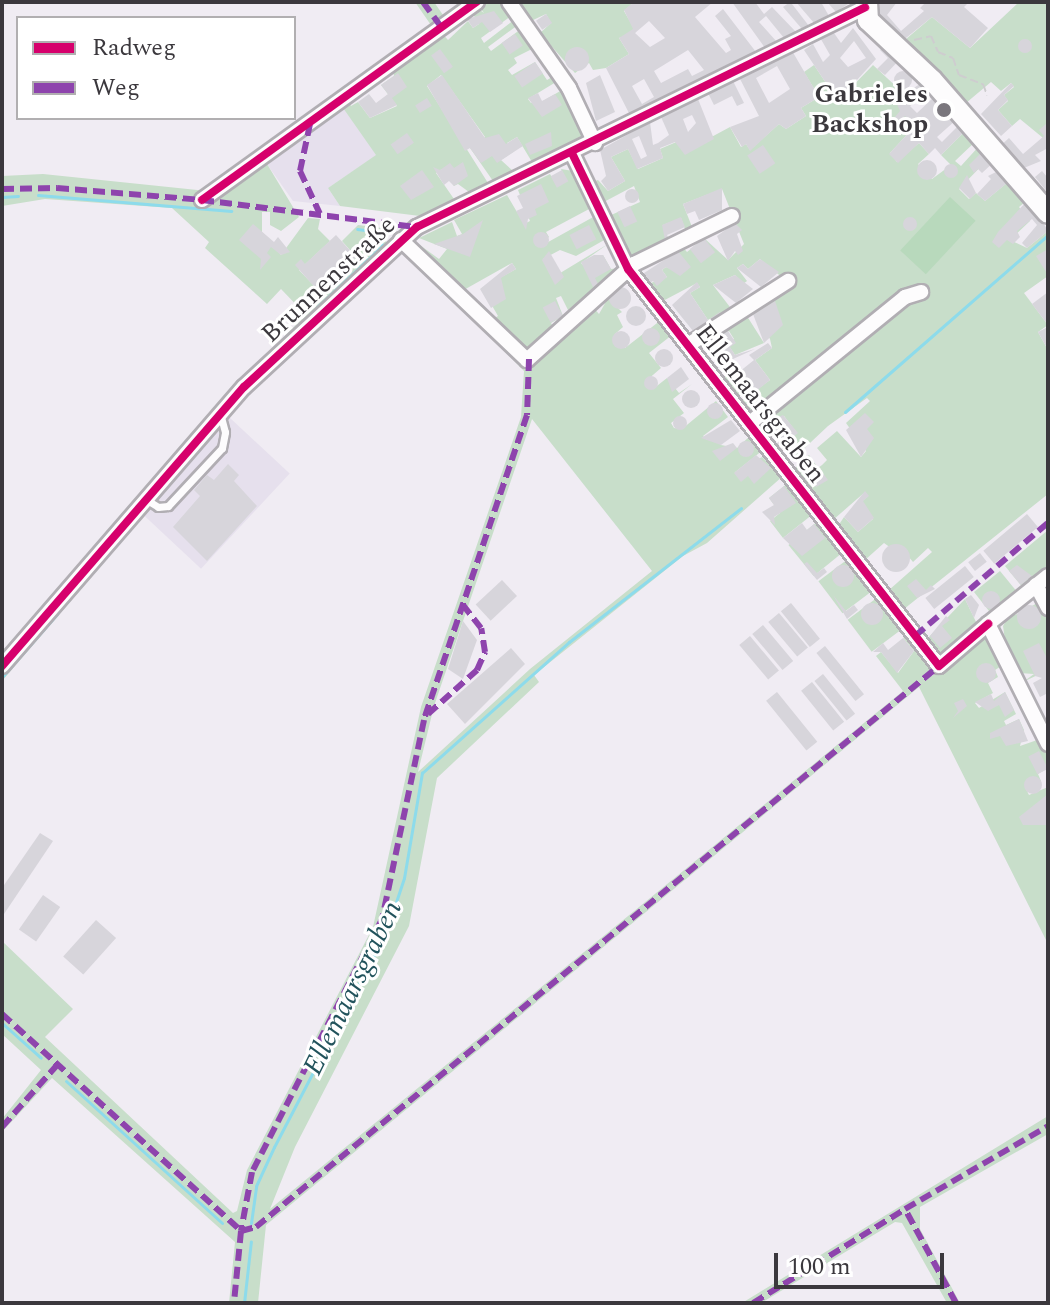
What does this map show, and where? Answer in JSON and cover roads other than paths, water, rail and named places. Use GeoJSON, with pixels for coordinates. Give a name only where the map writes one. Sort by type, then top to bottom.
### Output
{"type":"FeatureCollection","features":[{"type":"Feature","properties":{"kind":"street"},"geometry":{"type":"LineString","coordinates":[[202,200],[477,2]]}},
{"type":"Feature","properties":{"kind":"street"},"geometry":{"type":"LineString","coordinates":[[509,2],[569,88],[595,143]]}},
{"type":"Feature","properties":{"kind":"street"},"geometry":{"type":"LineString","coordinates":[[866,5],[875,27],[913,60],[1048,213]]}},
{"type":"Feature","properties":{"kind":"street","name":"Brunnenstraße"},"geometry":{"type":"LineString","coordinates":[[2,666],[220,413],[417,227],[595,143],[866,5]]}},
{"type":"Feature","properties":{"kind":"street","name":"Ellemaarsgraben"},"geometry":{"type":"LineString","coordinates":[[572,153],[628,269],[939,666],[988,624]]}},
{"type":"Feature","properties":{"kind":"street"},"geometry":{"type":"LineString","coordinates":[[401,240],[527,360],[628,269],[732,216]]}},
{"type":"Feature","properties":{"kind":"street"},"geometry":{"type":"LineString","coordinates":[[688,345],[788,281]]}},
{"type":"Feature","properties":{"kind":"street"},"geometry":{"type":"LineString","coordinates":[[750,423],[905,297],[921,292]]}},
{"type":"Feature","properties":{"kind":"street"},"geometry":{"type":"LineString","coordinates":[[1048,608],[1042,580],[988,624],[1048,744]]}},
{"type":"Feature","properties":{"kind":"lane"},"geometry":{"type":"LineString","coordinates":[[145,499],[158,507],[168,506],[205,467],[226,440],[220,413]]}},
{"type":"Feature","properties":{"kind":"waterway"},"geometry":{"type":"LineString","coordinates":[[38,195],[231,211]]}},
{"type":"Feature","properties":{"kind":"waterway"},"geometry":{"type":"LineString","coordinates":[[2,197],[18,196]]}},
{"type":"Feature","properties":{"kind":"waterway"},"geometry":{"type":"LineString","coordinates":[[317,307],[382,246],[379,232],[357,229]]}},
{"type":"Feature","properties":{"kind":"waterway","name":"Ellemaarsgraben"},"geometry":{"type":"LineString","coordinates":[[845,412],[1048,235]]}},
{"type":"Feature","properties":{"kind":"waterway"},"geometry":{"type":"LineString","coordinates":[[251,371],[302,322]]}},
{"type":"Feature","properties":{"kind":"waterway","name":"Ellemaarsgraben"},"geometry":{"type":"LineString","coordinates":[[251,1223],[256,1186],[274,1147],[386,932],[404,878],[422,773],[569,642],[741,508]]}},
{"type":"Feature","properties":{"kind":"waterway"},"geometry":{"type":"LineString","coordinates":[[2,677],[57,614]]}},
{"type":"Feature","properties":{"kind":"waterway"},"geometry":{"type":"LineString","coordinates":[[2,1023],[41,1058]]}},
{"type":"Feature","properties":{"kind":"waterway"},"geometry":{"type":"LineString","coordinates":[[66,1081],[222,1223]]}},
{"type":"Feature","properties":{"kind":"waterway","name":"Ellemaarsgraben"},"geometry":{"type":"LineString","coordinates":[[244,1303],[251,1241]]}},
{"type":"Feature","properties":{"kind":"place","name":"Gabrieles Backshop"},"geometry":{"type":"Point","coordinates":[944,110]}}]}
